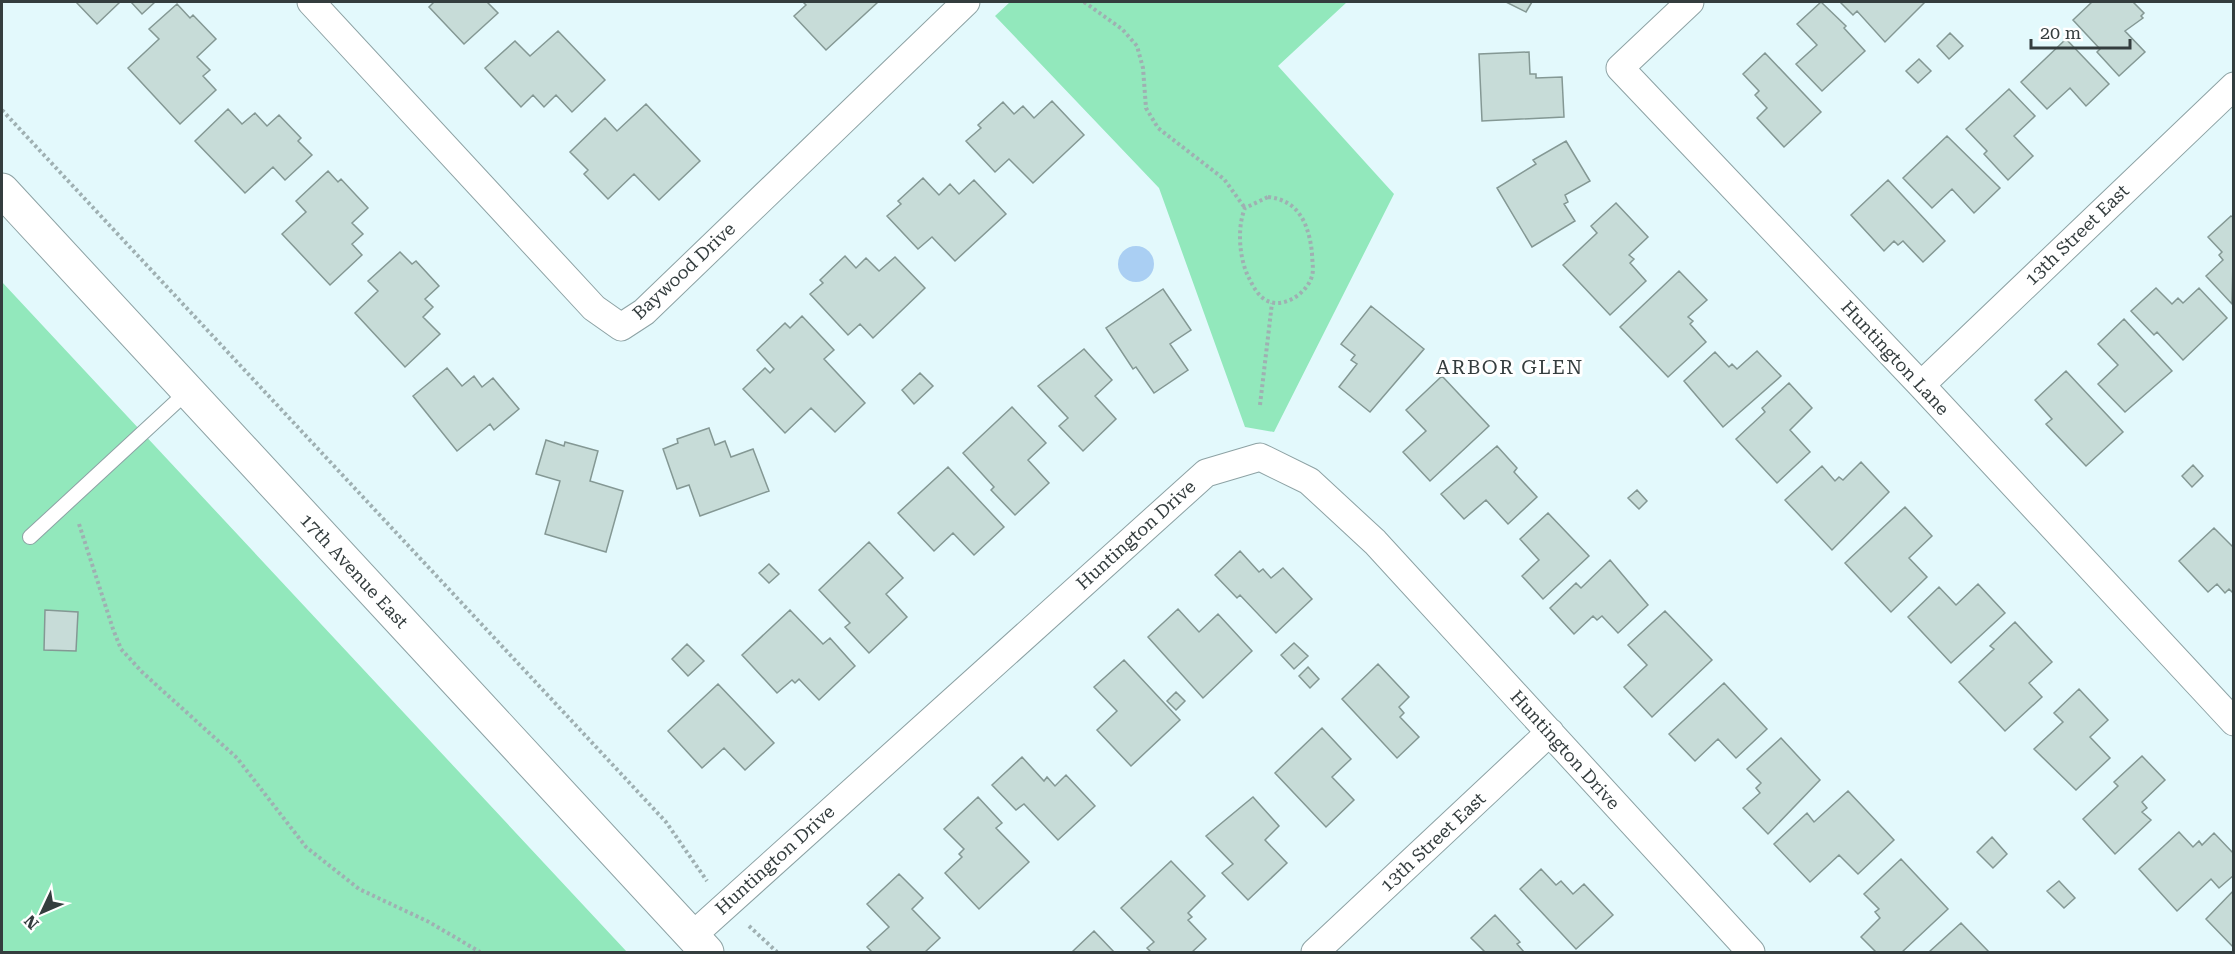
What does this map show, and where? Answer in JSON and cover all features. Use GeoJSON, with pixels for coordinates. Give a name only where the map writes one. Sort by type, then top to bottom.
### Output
{"type":"FeatureCollection","features":[{"type":"Feature","properties":{"kind":"street","name":"Baywood Drive"},"geometry":{"type":"LineString","coordinates":[[311,2],[594,308],[621,327],[644,312],[966,2]]}},
{"type":"Feature","properties":{"kind":"street","name":"Huntington Lane"},"geometry":{"type":"LineString","coordinates":[[1690,2],[1620,68],[1921,385],[2234,722]]}},
{"type":"Feature","properties":{"kind":"street","name":"13th Street East"},"geometry":{"type":"LineString","coordinates":[[1921,385],[2234,86]]}},
{"type":"Feature","properties":{"kind":"street","name":"17th Avenue East"},"geometry":{"type":"LineString","coordinates":[[2,190],[699,944]]}},
{"type":"Feature","properties":{"kind":"street","name":"Huntington Drive"},"geometry":{"type":"LineString","coordinates":[[699,944],[1206,473],[1260,457],[1309,481],[1375,542],[1751,952]]}},
{"type":"Feature","properties":{"kind":"street","name":"13th Street East"},"geometry":{"type":"LineString","coordinates":[[1316,952],[1550,732]]}},
{"type":"Feature","properties":{"kind":"lane"},"geometry":{"type":"LineString","coordinates":[[30,537],[188,391]]}},
{"type":"Feature","properties":{"kind":"path"},"geometry":{"type":"LineString","coordinates":[[1084,2],[1122,28],[1137,46],[1143,68],[1146,108],[1158,128],[1224,179],[1245,208]]}},
{"type":"Feature","properties":{"kind":"path"},"geometry":{"type":"LineString","coordinates":[[2,110],[666,822],[703,877]]}},
{"type":"Feature","properties":{"kind":"path"},"geometry":{"type":"LineString","coordinates":[[1278,198],[1289,203],[1305,222],[1311,247],[1312,276],[1299,295],[1289,300],[1272,303],[1263,298],[1253,287],[1246,272],[1239,227],[1245,208],[1257,200],[1278,198]]}},
{"type":"Feature","properties":{"kind":"path"},"geometry":{"type":"LineString","coordinates":[[1260,405],[1272,303]]}},
{"type":"Feature","properties":{"kind":"path"},"geometry":{"type":"LineString","coordinates":[[72,499],[121,649],[142,672],[237,758],[306,847],[359,889],[429,922],[480,952]]}},
{"type":"Feature","properties":{"kind":"path"},"geometry":{"type":"LineString","coordinates":[[763,941],[777,952]]}},
{"type":"Feature","properties":{"kind":"green space"},"geometry":{"type":"Polygon","coordinates":[[[1010,2],[1347,2],[1278,66],[1394,194],[1274,432],[1245,427],[1159,188],[995,16],[1010,2]]]}},
{"type":"Feature","properties":{"kind":"green space"},"geometry":{"type":"Polygon","coordinates":[[[2,282],[627,952],[2,952],[2,282]]]}},
{"type":"Feature","properties":{"kind":"water"},"geometry":{"type":"Polygon","coordinates":[[[1136,246],[1149,251],[1154,264],[1149,277],[1136,282],[1123,277],[1118,264],[1123,251],[1136,246]]]}},
{"type":"Feature","properties":{"kind":"building"},"geometry":{"type":"Polygon","coordinates":[[[76,2],[120,2],[97,24],[76,2]]]}},
{"type":"Feature","properties":{"kind":"building"},"geometry":{"type":"Polygon","coordinates":[[[131,2],[155,2],[142,14],[131,2]]]}},
{"type":"Feature","properties":{"kind":"building"},"geometry":{"type":"Polygon","coordinates":[[[434,2],[487,2],[498,13],[464,44],[429,7],[434,2]]]}},
{"type":"Feature","properties":{"kind":"building"},"geometry":{"type":"Polygon","coordinates":[[[803,2],[878,2],[826,50],[794,16],[806,5],[803,2]]]}},
{"type":"Feature","properties":{"kind":"building"},"geometry":{"type":"Polygon","coordinates":[[[1506,2],[1532,2],[1526,12],[1506,2]]]}},
{"type":"Feature","properties":{"kind":"building"},"geometry":{"type":"Polygon","coordinates":[[[1821,2],[1846,26],[1844,28],[1865,51],[1822,91],[1796,64],[1817,45],[1797,24],[1821,2]]]}},
{"type":"Feature","properties":{"kind":"building"},"geometry":{"type":"Polygon","coordinates":[[[1840,2],[1925,2],[1885,42],[1857,11],[1853,15],[1840,2]]]}},
{"type":"Feature","properties":{"kind":"building"},"geometry":{"type":"Polygon","coordinates":[[[2092,2],[2133,2],[2144,13],[2141,16],[2143,18],[2125,31],[2145,52],[2119,76],[2097,52],[2100,49],[2073,20],[2092,2]]]}},
{"type":"Feature","properties":{"kind":"building"},"geometry":{"type":"Polygon","coordinates":[[[177,4],[190,18],[193,15],[216,39],[197,57],[210,70],[203,76],[216,90],[180,124],[128,68],[159,39],[149,29],[177,4]]]}},
{"type":"Feature","properties":{"kind":"building"},"geometry":{"type":"Polygon","coordinates":[[[558,31],[605,80],[572,112],[556,95],[544,107],[533,95],[521,107],[485,68],[515,41],[530,56],[558,31]]]}},
{"type":"Feature","properties":{"kind":"building"},"geometry":{"type":"Polygon","coordinates":[[[1950,33],[1963,46],[1949,59],[1937,46],[1950,33]]]}},
{"type":"Feature","properties":{"kind":"building"},"geometry":{"type":"Polygon","coordinates":[[[2066,39],[2109,84],[2086,106],[2070,88],[2047,109],[2021,82],[2066,39]]]}},
{"type":"Feature","properties":{"kind":"building"},"geometry":{"type":"Polygon","coordinates":[[[1529,52],[1530,74],[1536,74],[1536,78],[1562,77],[1564,117],[1482,121],[1479,54],[1529,52]]]}},
{"type":"Feature","properties":{"kind":"building"},"geometry":{"type":"Polygon","coordinates":[[[1765,53],[1821,112],[1784,147],[1757,118],[1767,108],[1755,95],[1759,91],[1743,74],[1765,53]]]}},
{"type":"Feature","properties":{"kind":"building"},"geometry":{"type":"Polygon","coordinates":[[[1919,59],[1931,71],[1918,83],[1906,71],[1919,59]]]}},
{"type":"Feature","properties":{"kind":"building"},"geometry":{"type":"Polygon","coordinates":[[[2009,89],[2035,116],[2014,136],[2033,156],[2008,180],[1984,154],[1987,151],[1966,129],[2009,89]]]}},
{"type":"Feature","properties":{"kind":"building"},"geometry":{"type":"Polygon","coordinates":[[[1052,101],[1084,135],[1033,183],[1009,159],[995,172],[966,141],[981,128],[978,125],[1003,102],[1014,114],[1023,106],[1034,118],[1052,101]]]}},
{"type":"Feature","properties":{"kind":"building"},"geometry":{"type":"Polygon","coordinates":[[[646,104],[700,161],[659,200],[634,174],[608,199],[584,174],[588,170],[570,152],[605,118],[617,131],[646,104]]]}},
{"type":"Feature","properties":{"kind":"building"},"geometry":{"type":"Polygon","coordinates":[[[228,109],[242,124],[255,113],[267,126],[279,115],[301,138],[298,141],[312,155],[285,180],[273,167],[245,193],[195,141],[228,109]]]}},
{"type":"Feature","properties":{"kind":"building"},"geometry":{"type":"Polygon","coordinates":[[[1947,136],[2000,188],[1974,213],[1952,189],[1932,208],[1903,178],[1947,136]]]}},
{"type":"Feature","properties":{"kind":"building"},"geometry":{"type":"Polygon","coordinates":[[[1566,141],[1590,181],[1565,195],[1568,202],[1564,204],[1575,221],[1532,247],[1497,188],[1536,164],[1533,160],[1566,141]]]}},
{"type":"Feature","properties":{"kind":"building"},"geometry":{"type":"Polygon","coordinates":[[[328,171],[338,182],[341,179],[368,208],[352,223],[363,234],[352,244],[362,255],[330,285],[282,234],[306,212],[296,201],[328,171]]]}},
{"type":"Feature","properties":{"kind":"building"},"geometry":{"type":"Polygon","coordinates":[[[923,178],[939,195],[950,184],[959,194],[974,180],[1006,214],[955,261],[932,237],[918,249],[887,216],[901,204],[898,201],[923,178]]]}},
{"type":"Feature","properties":{"kind":"building"},"geometry":{"type":"Polygon","coordinates":[[[1888,180],[1945,241],[1923,262],[1903,241],[1898,245],[1894,241],[1884,251],[1851,215],[1888,180]]]}},
{"type":"Feature","properties":{"kind":"building"},"geometry":{"type":"Polygon","coordinates":[[[1616,203],[1648,237],[1629,255],[1634,259],[1630,263],[1646,281],[1610,315],[1563,265],[1597,233],[1591,226],[1616,203]]]}},
{"type":"Feature","properties":{"kind":"building"},"geometry":{"type":"Polygon","coordinates":[[[2231,216],[2234,218],[2232,304],[2206,276],[2223,260],[2219,255],[2222,252],[2208,237],[2231,216]]]}},
{"type":"Feature","properties":{"kind":"building"},"geometry":{"type":"Polygon","coordinates":[[[400,252],[412,264],[416,261],[439,286],[425,299],[433,307],[423,317],[440,334],[405,367],[355,313],[378,291],[368,281],[400,252]]]}},
{"type":"Feature","properties":{"kind":"building"},"geometry":{"type":"Polygon","coordinates":[[[845,256],[856,268],[866,258],[879,271],[895,257],[925,288],[873,338],[860,324],[848,335],[810,294],[823,283],[820,280],[845,256]]]}},
{"type":"Feature","properties":{"kind":"building"},"geometry":{"type":"Polygon","coordinates":[[[1679,271],[1707,300],[1688,317],[1693,321],[1690,324],[1706,342],[1668,377],[1620,327],[1679,271]]]}},
{"type":"Feature","properties":{"kind":"building"},"geometry":{"type":"Polygon","coordinates":[[[2156,288],[2172,304],[2178,298],[2183,303],[2199,288],[2227,318],[2183,360],[2157,332],[2154,335],[2131,311],[2156,288]]]}},
{"type":"Feature","properties":{"kind":"building"},"geometry":{"type":"Polygon","coordinates":[[[1163,289],[1191,330],[1170,344],[1188,370],[1154,393],[1136,367],[1133,369],[1106,328],[1163,289]]]}},
{"type":"Feature","properties":{"kind":"building"},"geometry":{"type":"Polygon","coordinates":[[[1371,306],[1424,349],[1370,412],[1339,387],[1357,364],[1351,360],[1355,355],[1341,344],[1371,306]]]}},
{"type":"Feature","properties":{"kind":"building"},"geometry":{"type":"Polygon","coordinates":[[[802,316],[834,350],[824,359],[865,403],[835,432],[811,408],[785,433],[743,389],[765,368],[770,373],[774,369],[757,350],[785,323],[790,328],[802,316]]]}},
{"type":"Feature","properties":{"kind":"building"},"geometry":{"type":"Polygon","coordinates":[[[2124,319],[2172,371],[2125,412],[2098,384],[2118,365],[2098,344],[2124,319]]]}},
{"type":"Feature","properties":{"kind":"building"},"geometry":{"type":"Polygon","coordinates":[[[1084,349],[1112,380],[1095,396],[1116,419],[1083,451],[1059,426],[1068,418],[1038,386],[1084,349]]]}},
{"type":"Feature","properties":{"kind":"building"},"geometry":{"type":"Polygon","coordinates":[[[1757,351],[1781,376],[1723,427],[1684,381],[1715,352],[1729,367],[1732,364],[1737,369],[1757,351]]]}},
{"type":"Feature","properties":{"kind":"building"},"geometry":{"type":"Polygon","coordinates":[[[447,368],[462,386],[474,376],[482,387],[493,378],[519,409],[494,430],[490,424],[457,451],[413,396],[447,368]]]}},
{"type":"Feature","properties":{"kind":"building"},"geometry":{"type":"Polygon","coordinates":[[[2066,371],[2123,432],[2086,466],[2046,424],[2052,419],[2035,400],[2066,371]]]}},
{"type":"Feature","properties":{"kind":"building"},"geometry":{"type":"Polygon","coordinates":[[[920,373],[933,386],[914,404],[902,390],[920,373]]]}},
{"type":"Feature","properties":{"kind":"building"},"geometry":{"type":"Polygon","coordinates":[[[1442,376],[1489,426],[1430,481],[1403,452],[1426,431],[1406,410],[1442,376]]]}},
{"type":"Feature","properties":{"kind":"building"},"geometry":{"type":"Polygon","coordinates":[[[1789,383],[1812,408],[1790,430],[1810,452],[1777,483],[1736,439],[1765,412],[1762,408],[1789,383]]]}},
{"type":"Feature","properties":{"kind":"building"},"geometry":{"type":"Polygon","coordinates":[[[1012,407],[1046,443],[1028,460],[1049,483],[1015,515],[991,490],[994,487],[963,453],[1012,407]]]}},
{"type":"Feature","properties":{"kind":"building"},"geometry":{"type":"Polygon","coordinates":[[[709,428],[715,445],[725,441],[731,457],[753,449],[769,491],[700,516],[689,485],[677,489],[663,449],[678,443],[677,439],[709,428]]]}},
{"type":"Feature","properties":{"kind":"building"},"geometry":{"type":"Polygon","coordinates":[[[546,440],[564,446],[565,442],[598,451],[590,481],[623,491],[606,552],[545,534],[560,481],[536,474],[546,440]]]}},
{"type":"Feature","properties":{"kind":"building"},"geometry":{"type":"Polygon","coordinates":[[[1497,446],[1517,468],[1514,472],[1537,497],[1508,524],[1486,500],[1464,519],[1441,494],[1497,446]]]}},
{"type":"Feature","properties":{"kind":"building"},"geometry":{"type":"Polygon","coordinates":[[[1861,462],[1889,492],[1832,550],[1785,500],[1822,466],[1835,481],[1839,477],[1843,480],[1861,462]]]}},
{"type":"Feature","properties":{"kind":"building"},"geometry":{"type":"Polygon","coordinates":[[[2193,465],[2203,476],[2192,487],[2182,476],[2193,465]]]}},
{"type":"Feature","properties":{"kind":"building"},"geometry":{"type":"Polygon","coordinates":[[[948,467],[1004,527],[974,555],[953,533],[934,551],[898,513],[948,467]]]}},
{"type":"Feature","properties":{"kind":"building"},"geometry":{"type":"Polygon","coordinates":[[[1637,490],[1647,501],[1639,509],[1628,498],[1637,490]]]}},
{"type":"Feature","properties":{"kind":"building"},"geometry":{"type":"Polygon","coordinates":[[[1905,507],[1932,536],[1909,558],[1927,577],[1891,612],[1845,563],[1905,507]]]}},
{"type":"Feature","properties":{"kind":"building"},"geometry":{"type":"Polygon","coordinates":[[[1548,513],[1589,556],[1543,599],[1522,576],[1539,560],[1520,539],[1548,513]]]}},
{"type":"Feature","properties":{"kind":"building"},"geometry":{"type":"Polygon","coordinates":[[[2214,528],[2234,548],[2234,594],[2229,589],[2225,593],[2217,584],[2208,592],[2179,561],[2214,528]]]}},
{"type":"Feature","properties":{"kind":"building"},"geometry":{"type":"Polygon","coordinates":[[[869,542],[903,578],[886,594],[907,617],[869,653],[845,627],[850,623],[819,590],[869,542]]]}},
{"type":"Feature","properties":{"kind":"building"},"geometry":{"type":"Polygon","coordinates":[[[1240,551],[1259,572],[1263,569],[1271,578],[1283,568],[1312,599],[1276,633],[1240,595],[1237,598],[1215,575],[1240,551]]]}},
{"type":"Feature","properties":{"kind":"building"},"geometry":{"type":"Polygon","coordinates":[[[1610,560],[1648,605],[1618,633],[1602,616],[1597,620],[1593,616],[1574,634],[1550,608],[1576,583],[1581,588],[1610,560]]]}},
{"type":"Feature","properties":{"kind":"building"},"geometry":{"type":"Polygon","coordinates":[[[769,564],[779,574],[769,583],[759,573],[769,564]]]}},
{"type":"Feature","properties":{"kind":"building"},"geometry":{"type":"Polygon","coordinates":[[[1978,584],[2005,613],[1951,663],[1908,617],[1939,587],[1956,605],[1978,584]]]}},
{"type":"Feature","properties":{"kind":"building"},"geometry":{"type":"Polygon","coordinates":[[[1178,609],[1199,632],[1218,614],[1252,651],[1203,698],[1148,637],[1178,609]]]}},
{"type":"Feature","properties":{"kind":"building"},"geometry":{"type":"Polygon","coordinates":[[[45,610],[78,612],[76,651],[44,650],[45,610]]]}},
{"type":"Feature","properties":{"kind":"building"},"geometry":{"type":"Polygon","coordinates":[[[790,610],[823,644],[830,638],[855,666],[819,700],[799,679],[795,683],[792,680],[777,693],[742,655],[790,610]]]}},
{"type":"Feature","properties":{"kind":"building"},"geometry":{"type":"Polygon","coordinates":[[[1665,611],[1712,660],[1652,717],[1624,687],[1647,665],[1628,645],[1665,611]]]}},
{"type":"Feature","properties":{"kind":"building"},"geometry":{"type":"Polygon","coordinates":[[[2015,622],[2052,662],[2029,683],[2042,697],[2005,731],[1959,682],[1994,649],[1990,646],[2015,622]]]}},
{"type":"Feature","properties":{"kind":"building"},"geometry":{"type":"Polygon","coordinates":[[[1294,643],[1308,656],[1294,669],[1281,655],[1294,643]]]}},
{"type":"Feature","properties":{"kind":"building"},"geometry":{"type":"Polygon","coordinates":[[[687,644],[704,661],[688,676],[672,659],[687,644]]]}},
{"type":"Feature","properties":{"kind":"building"},"geometry":{"type":"Polygon","coordinates":[[[1124,660],[1180,720],[1131,766],[1097,730],[1117,711],[1094,687],[1124,660]]]}},
{"type":"Feature","properties":{"kind":"building"},"geometry":{"type":"Polygon","coordinates":[[[1378,664],[1409,697],[1399,707],[1404,713],[1400,717],[1419,737],[1397,758],[1342,699],[1378,664]]]}},
{"type":"Feature","properties":{"kind":"building"},"geometry":{"type":"Polygon","coordinates":[[[1308,667],[1319,679],[1310,688],[1299,676],[1308,667]]]}},
{"type":"Feature","properties":{"kind":"building"},"geometry":{"type":"Polygon","coordinates":[[[1724,683],[1767,729],[1736,758],[1718,739],[1695,761],[1669,734],[1724,683]]]}},
{"type":"Feature","properties":{"kind":"building"},"geometry":{"type":"Polygon","coordinates":[[[718,684],[774,743],[745,770],[724,748],[702,768],[668,731],[718,684]]]}},
{"type":"Feature","properties":{"kind":"building"},"geometry":{"type":"Polygon","coordinates":[[[2079,689],[2108,720],[2090,737],[2110,758],[2076,790],[2034,749],[2063,722],[2054,713],[2079,689]]]}},
{"type":"Feature","properties":{"kind":"building"},"geometry":{"type":"Polygon","coordinates":[[[1176,692],[1185,701],[1176,710],[1167,701],[1176,692]]]}},
{"type":"Feature","properties":{"kind":"building"},"geometry":{"type":"Polygon","coordinates":[[[1322,728],[1351,759],[1332,777],[1354,800],[1326,827],[1275,773],[1322,728]]]}},
{"type":"Feature","properties":{"kind":"building"},"geometry":{"type":"Polygon","coordinates":[[[1781,738],[1820,780],[1768,834],[1743,808],[1760,793],[1756,788],[1761,783],[1747,769],[1781,738]]]}},
{"type":"Feature","properties":{"kind":"building"},"geometry":{"type":"Polygon","coordinates":[[[2142,756],[2165,780],[2142,802],[2147,808],[2142,812],[2151,820],[2115,854],[2083,819],[2118,786],[2114,782],[2142,756]]]}},
{"type":"Feature","properties":{"kind":"building"},"geometry":{"type":"Polygon","coordinates":[[[1022,757],[1044,781],[1047,777],[1055,786],[1066,775],[1095,806],[1058,840],[1024,804],[1016,810],[992,785],[1022,757]]]}},
{"type":"Feature","properties":{"kind":"building"},"geometry":{"type":"Polygon","coordinates":[[[1848,791],[1894,840],[1858,874],[1839,855],[1810,882],[1774,844],[1807,813],[1814,822],[1848,791]]]}},
{"type":"Feature","properties":{"kind":"building"},"geometry":{"type":"Polygon","coordinates":[[[978,797],[1002,823],[996,828],[1029,862],[979,909],[945,873],[962,857],[959,854],[964,849],[944,829],[978,797]]]}},
{"type":"Feature","properties":{"kind":"building"},"geometry":{"type":"Polygon","coordinates":[[[1253,797],[1279,826],[1265,840],[1287,863],[1248,900],[1222,873],[1233,864],[1206,836],[1253,797]]]}},
{"type":"Feature","properties":{"kind":"building"},"geometry":{"type":"Polygon","coordinates":[[[2179,832],[2193,847],[2199,841],[2202,845],[2214,833],[2234,854],[2234,875],[2219,888],[2211,879],[2177,911],[2139,869],[2179,832]]]}},
{"type":"Feature","properties":{"kind":"building"},"geometry":{"type":"Polygon","coordinates":[[[1992,837],[2007,854],[1993,868],[1977,852],[1992,837]]]}},
{"type":"Feature","properties":{"kind":"building"},"geometry":{"type":"Polygon","coordinates":[[[1901,859],[1948,909],[1902,952],[1876,952],[1861,937],[1880,918],[1875,912],[1879,909],[1864,894],[1901,859]]]}},
{"type":"Feature","properties":{"kind":"building"},"geometry":{"type":"Polygon","coordinates":[[[1171,861],[1205,896],[1188,913],[1192,917],[1188,920],[1206,939],[1192,952],[1151,952],[1147,948],[1154,942],[1121,908],[1171,861]]]}},
{"type":"Feature","properties":{"kind":"building"},"geometry":{"type":"Polygon","coordinates":[[[1541,869],[1556,885],[1561,881],[1573,894],[1584,884],[1613,915],[1576,949],[1520,889],[1541,869]]]}},
{"type":"Feature","properties":{"kind":"building"},"geometry":{"type":"Polygon","coordinates":[[[899,874],[923,898],[912,909],[940,938],[925,952],[872,952],[867,947],[889,927],[867,904],[899,874]]]}},
{"type":"Feature","properties":{"kind":"building"},"geometry":{"type":"Polygon","coordinates":[[[2059,881],[2075,898],[2064,908],[2047,891],[2059,881]]]}},
{"type":"Feature","properties":{"kind":"building"},"geometry":{"type":"Polygon","coordinates":[[[2234,890],[2234,948],[2206,919],[2234,890]]]}},
{"type":"Feature","properties":{"kind":"building"},"geometry":{"type":"Polygon","coordinates":[[[1495,915],[1520,942],[1517,944],[1524,952],[1485,952],[1471,938],[1495,915]]]}},
{"type":"Feature","properties":{"kind":"building"},"geometry":{"type":"Polygon","coordinates":[[[1961,923],[1989,952],[1929,952],[1961,923]]]}},
{"type":"Feature","properties":{"kind":"building"},"geometry":{"type":"Polygon","coordinates":[[[1094,931],[1114,952],[1072,952],[1094,931]]]}},
{"type":"Feature","properties":{"kind":"district","name":"ARBOR GLEN"},"geometry":{"type":"Point","coordinates":[1510,367]}}]}
